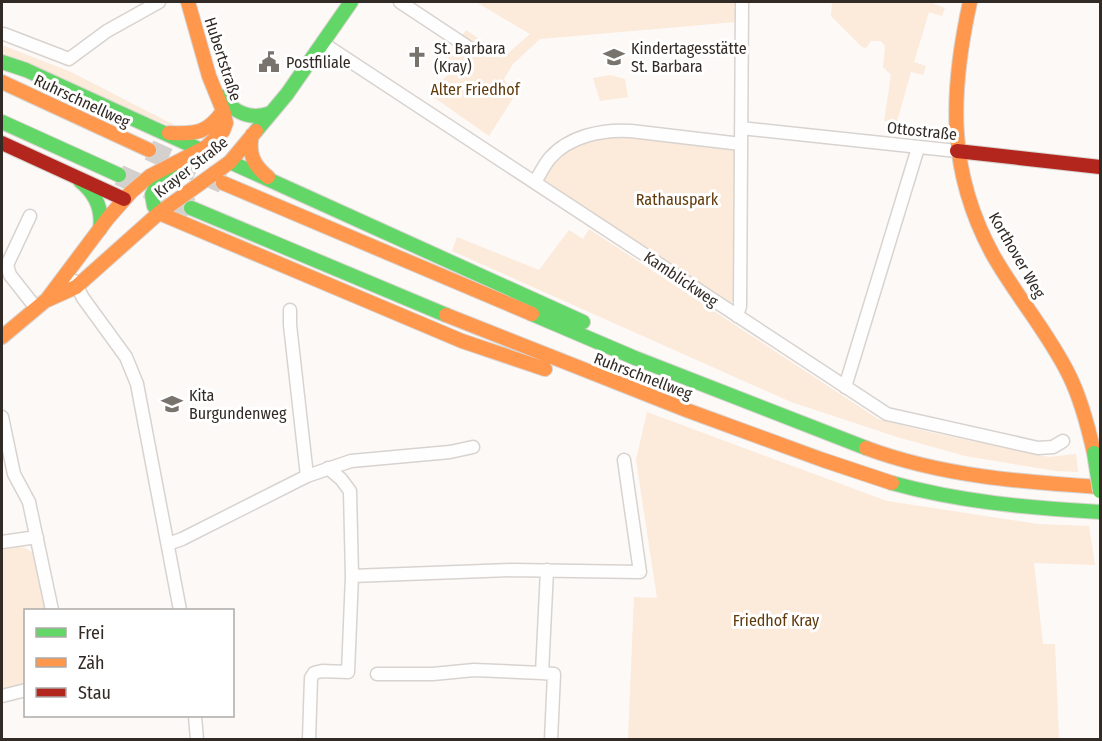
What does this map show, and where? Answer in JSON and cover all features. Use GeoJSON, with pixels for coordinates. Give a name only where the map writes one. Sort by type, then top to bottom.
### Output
{"type":"FeatureCollection","features":[{"type":"Feature","properties":{"kind":"main road","name":"Hubertstraße"},"geometry":{"type":"LineString","coordinates":[[188,2],[226,122],[222,134],[199,149]]}},
{"type":"Feature","properties":{"kind":"main road","name":"Krayer Straße"},"geometry":{"type":"LineString","coordinates":[[41,305],[76,287],[159,213],[230,162],[324,44],[351,2]]}},
{"type":"Feature","properties":{"kind":"main road","name":"Korthover Weg"},"geometry":{"type":"LineString","coordinates":[[970,2],[959,47],[954,124],[957,151],[967,194],[981,232],[994,256],[1063,362],[1096,446],[1101,489]]}},
{"type":"Feature","properties":{"kind":"main road"},"geometry":{"type":"LineString","coordinates":[[2,62],[26,70],[565,313],[636,348],[700,385]]}},
{"type":"Feature","properties":{"kind":"main road","name":"Ruhrschnellweg"},"geometry":{"type":"LineString","coordinates":[[2,82],[149,150]]}},
{"type":"Feature","properties":{"kind":"main road"},"geometry":{"type":"LineString","coordinates":[[214,88],[228,105],[240,113],[258,118],[271,113]]}},
{"type":"Feature","properties":{"kind":"main road"},"geometry":{"type":"LineString","coordinates":[[161,132],[198,132],[214,124],[223,111]]}},
{"type":"Feature","properties":{"kind":"main road"},"geometry":{"type":"LineString","coordinates":[[2,122],[119,176]]}},
{"type":"Feature","properties":{"kind":"main road"},"geometry":{"type":"LineString","coordinates":[[252,135],[249,151],[254,163],[260,171],[284,187]]}},
{"type":"Feature","properties":{"kind":"main road"},"geometry":{"type":"LineString","coordinates":[[2,143],[124,199],[462,341],[564,375],[622,386]]}},
{"type":"Feature","properties":{"kind":"main road"},"geometry":{"type":"LineString","coordinates":[[196,185],[206,165],[199,149]]}},
{"type":"Feature","properties":{"kind":"main road","name":"Krayer Straße"},"geometry":{"type":"LineString","coordinates":[[2,337],[41,305],[69,271],[112,211],[124,199],[165,167],[183,160],[199,149]]}},
{"type":"Feature","properties":{"kind":"main road","name":"Ottostraße"},"geometry":{"type":"LineString","coordinates":[[957,151],[1101,167]]}},
{"type":"Feature","properties":{"kind":"main road"},"geometry":{"type":"LineString","coordinates":[[159,213],[152,203],[151,194],[183,160]]}},
{"type":"Feature","properties":{"kind":"main road"},"geometry":{"type":"LineString","coordinates":[[75,177],[88,187],[95,197],[101,217],[100,229]]}},
{"type":"Feature","properties":{"kind":"main road","name":"Ruhrschnellweg"},"geometry":{"type":"LineString","coordinates":[[223,183],[700,385],[816,430],[916,464],[951,472],[1022,482],[1101,489]]}},
{"type":"Feature","properties":{"kind":"main road","name":"Ruhrschnellweg"},"geometry":{"type":"LineString","coordinates":[[191,208],[622,386],[847,469],[946,496],[1031,508],[1101,512]]}},
{"type":"Feature","properties":{"kind":"street"},"geometry":{"type":"LineString","coordinates":[[4,34],[69,59],[107,31],[159,2]]}},
{"type":"Feature","properties":{"kind":"street"},"geometry":{"type":"LineString","coordinates":[[400,2],[468,47]]}},
{"type":"Feature","properties":{"kind":"street"},"geometry":{"type":"LineString","coordinates":[[737,316],[740,306],[742,2]]}},
{"type":"Feature","properties":{"kind":"street","name":"Kamblickweg"},"geometry":{"type":"LineString","coordinates":[[324,44],[887,414],[1038,448],[1053,447],[1063,441]]}},
{"type":"Feature","properties":{"kind":"street","name":"Ottostraße"},"geometry":{"type":"LineString","coordinates":[[741,128],[957,151]]}},
{"type":"Feature","properties":{"kind":"street"},"geometry":{"type":"LineString","coordinates":[[535,182],[551,157],[573,140],[602,132],[631,130],[741,144]]}},
{"type":"Feature","properties":{"kind":"street"},"geometry":{"type":"LineString","coordinates":[[844,387],[918,147]]}},
{"type":"Feature","properties":{"kind":"street"},"geometry":{"type":"LineString","coordinates":[[30,216],[10,257],[8,270],[41,305]]}},
{"type":"Feature","properties":{"kind":"street"},"geometry":{"type":"LineString","coordinates":[[69,271],[76,287],[126,357],[136,378],[180,609]]}},
{"type":"Feature","properties":{"kind":"street"},"geometry":{"type":"LineString","coordinates":[[290,310],[308,476]]}},
{"type":"Feature","properties":{"kind":"street"},"geometry":{"type":"LineString","coordinates":[[2,417],[14,474],[30,502],[52,609]]}},
{"type":"Feature","properties":{"kind":"street"},"geometry":{"type":"LineString","coordinates":[[168,544],[328,468],[351,461],[450,452],[473,447]]}},
{"type":"Feature","properties":{"kind":"street"},"geometry":{"type":"LineString","coordinates":[[352,576],[512,570],[640,572],[624,460]]}},
{"type":"Feature","properties":{"kind":"street"},"geometry":{"type":"LineString","coordinates":[[309,740],[311,678],[314,673],[322,671],[348,672],[352,576],[350,491],[328,468]]}},
{"type":"Feature","properties":{"kind":"street"},"geometry":{"type":"LineString","coordinates":[[2,542],[37,537]]}},
{"type":"Feature","properties":{"kind":"street"},"geometry":{"type":"LineString","coordinates":[[542,673],[548,570]]}},
{"type":"Feature","properties":{"kind":"street"},"geometry":{"type":"LineString","coordinates":[[377,674],[433,674],[474,670],[554,674],[551,740]]}},
{"type":"Feature","properties":{"kind":"street"},"geometry":{"type":"LineString","coordinates":[[2,696],[24,690]]}},
{"type":"Feature","properties":{"kind":"street"},"geometry":{"type":"LineString","coordinates":[[195,717],[197,740]]}},
{"type":"Feature","properties":{"kind":"green space","name":"Alter Friedhof"},"geometry":{"type":"Polygon","coordinates":[[[476,2],[736,2],[736,22],[540,39],[513,64],[504,79],[515,95],[489,136],[429,94],[438,79],[447,76],[447,67],[442,64],[466,30],[505,56],[530,34],[476,2]]]}},
{"type":"Feature","properties":{"kind":"green space"},"geometry":{"type":"Polygon","coordinates":[[[832,2],[932,2],[945,8],[942,16],[929,12],[914,62],[926,66],[923,75],[911,72],[897,121],[884,121],[891,75],[883,67],[885,46],[881,41],[871,41],[866,48],[862,47],[831,16],[832,2]]]}},
{"type":"Feature","properties":{"kind":"green space"},"geometry":{"type":"Polygon","coordinates":[[[2,45],[71,72],[176,126],[175,128],[2,57],[2,45]]]}},
{"type":"Feature","properties":{"kind":"green space"},"geometry":{"type":"Polygon","coordinates":[[[610,75],[625,79],[628,97],[600,101],[593,78],[610,75]]]}},
{"type":"Feature","properties":{"kind":"green space","name":"Rathauspark"},"geometry":{"type":"Polygon","coordinates":[[[617,132],[739,148],[737,295],[733,302],[726,302],[540,182],[557,159],[572,146],[617,132]]]}},
{"type":"Feature","properties":{"kind":"green space"},"geometry":{"type":"Polygon","coordinates":[[[589,229],[878,419],[1049,457],[1076,454],[1078,472],[1056,471],[965,456],[897,437],[791,402],[452,251],[457,237],[539,270],[569,230],[583,239],[589,229]]]}},
{"type":"Feature","properties":{"kind":"green space","name":"Friedhof Kray"},"geometry":{"type":"Polygon","coordinates":[[[647,412],[887,501],[1038,524],[1089,526],[1095,565],[1034,563],[1043,644],[1055,644],[1059,739],[628,739],[634,597],[657,598],[636,460],[647,412]]]}},
{"type":"Feature","properties":{"kind":"green space"},"geometry":{"type":"Polygon","coordinates":[[[19,547],[33,553],[46,609],[24,609],[24,684],[2,689],[2,550],[19,547]]]}},
{"type":"Feature","properties":{"kind":"tunnel"},"geometry":{"type":"LineString","coordinates":[[149,150],[223,183]]}},
{"type":"Feature","properties":{"kind":"tunnel"},"geometry":{"type":"LineString","coordinates":[[119,175],[191,208]]}},
{"type":"Feature","properties":{"kind":"traffic: fast"},"geometry":{"type":"LineString","coordinates":[[256,131],[287,94],[351,2]]}},
{"type":"Feature","properties":{"kind":"traffic: fast"},"geometry":{"type":"LineString","coordinates":[[2,62],[26,70],[199,149]]}},
{"type":"Feature","properties":{"kind":"traffic: fast"},"geometry":{"type":"LineString","coordinates":[[220,96],[231,107],[243,114],[256,116],[271,113]]}},
{"type":"Feature","properties":{"kind":"traffic: fast"},"geometry":{"type":"LineString","coordinates":[[2,122],[119,175]]}},
{"type":"Feature","properties":{"kind":"traffic: fast"},"geometry":{"type":"LineString","coordinates":[[230,162],[583,322]]}},
{"type":"Feature","properties":{"kind":"traffic: fast"},"geometry":{"type":"LineString","coordinates":[[159,213],[154,206],[152,195],[157,185],[172,171]]}},
{"type":"Feature","properties":{"kind":"traffic: fast"},"geometry":{"type":"LineString","coordinates":[[80,181],[97,202],[100,229]]}},
{"type":"Feature","properties":{"kind":"traffic: fast"},"geometry":{"type":"LineString","coordinates":[[191,208],[446,315]]}},
{"type":"Feature","properties":{"kind":"traffic: fast"},"geometry":{"type":"LineString","coordinates":[[532,314],[635,358],[866,448]]}},
{"type":"Feature","properties":{"kind":"traffic: fast"},"geometry":{"type":"LineString","coordinates":[[1094,453],[1100,491]]}},
{"type":"Feature","properties":{"kind":"traffic: fast"},"geometry":{"type":"LineString","coordinates":[[892,483],[943,495],[995,503],[1100,512]]}},
{"type":"Feature","properties":{"kind":"traffic: slow"},"geometry":{"type":"LineString","coordinates":[[48,298],[108,218],[131,192],[150,176],[206,147],[223,131],[226,123],[224,113],[209,76],[188,2]]}},
{"type":"Feature","properties":{"kind":"traffic: slow"},"geometry":{"type":"LineString","coordinates":[[970,2],[963,36],[956,100],[960,162],[967,193],[978,224],[993,255],[1052,344],[1069,375],[1084,413],[1094,453]]}},
{"type":"Feature","properties":{"kind":"traffic: slow"},"geometry":{"type":"LineString","coordinates":[[2,82],[149,150]]}},
{"type":"Feature","properties":{"kind":"traffic: slow"},"geometry":{"type":"LineString","coordinates":[[169,133],[200,131],[217,119],[223,111]]}},
{"type":"Feature","properties":{"kind":"traffic: slow"},"geometry":{"type":"LineString","coordinates":[[2,337],[45,301],[76,287],[159,213],[230,162],[256,131]]}},
{"type":"Feature","properties":{"kind":"traffic: slow"},"geometry":{"type":"LineString","coordinates":[[252,135],[251,153],[259,168],[268,177]]}},
{"type":"Feature","properties":{"kind":"traffic: slow"},"geometry":{"type":"LineString","coordinates":[[223,183],[532,314]]}},
{"type":"Feature","properties":{"kind":"traffic: slow"},"geometry":{"type":"LineString","coordinates":[[159,213],[462,341],[545,369]]}},
{"type":"Feature","properties":{"kind":"traffic: slow"},"geometry":{"type":"LineString","coordinates":[[446,315],[689,411],[892,483]]}},
{"type":"Feature","properties":{"kind":"traffic: slow"},"geometry":{"type":"LineString","coordinates":[[866,448],[894,458],[952,471],[1011,480],[1100,487]]}},
{"type":"Feature","properties":{"kind":"traffic: jam"},"geometry":{"type":"LineString","coordinates":[[2,143],[124,199]]}},
{"type":"Feature","properties":{"kind":"traffic: jam"},"geometry":{"type":"LineString","coordinates":[[957,151],[1100,167]]}},
{"type":"Feature","properties":{"kind":"place","name":"St. Barbara (Kray)"},"geometry":{"type":"Point","coordinates":[417,57]}},
{"type":"Feature","properties":{"kind":"place","name":"Kindertagesstätte St. Barbara"},"geometry":{"type":"Point","coordinates":[614,57]}},
{"type":"Feature","properties":{"kind":"place","name":"Postfiliale"},"geometry":{"type":"Point","coordinates":[269,62]}},
{"type":"Feature","properties":{"kind":"place","name":"Kita Burgundenweg"},"geometry":{"type":"Point","coordinates":[172,404]}}]}
